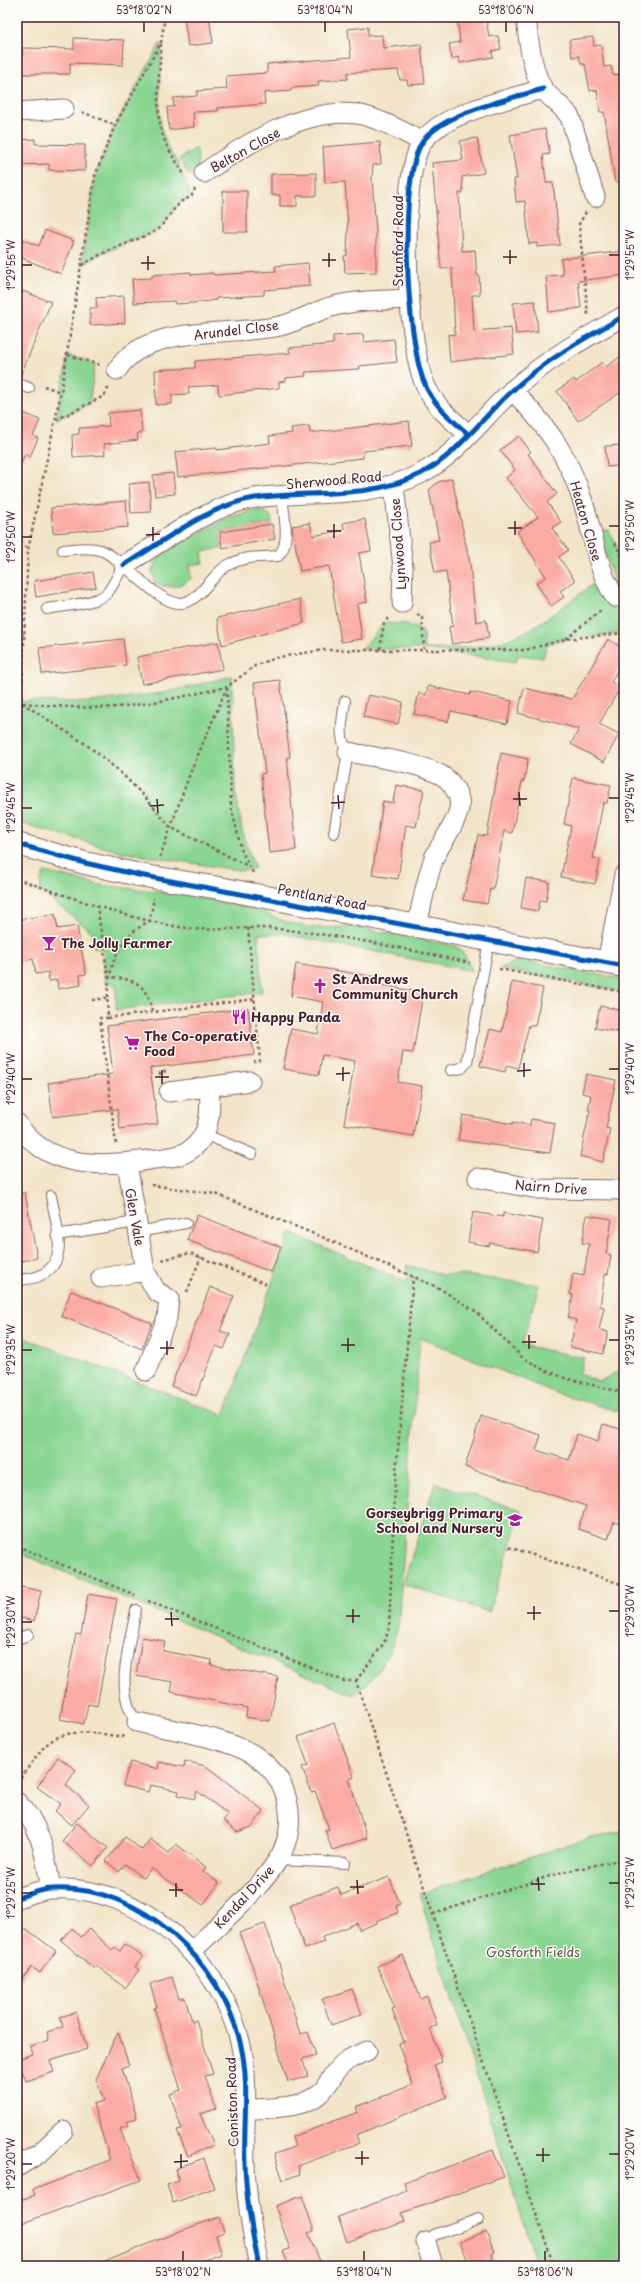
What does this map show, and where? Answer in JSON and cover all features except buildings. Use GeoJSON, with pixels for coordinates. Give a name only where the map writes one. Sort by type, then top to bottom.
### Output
{"type":"FeatureCollection","features":[{"type":"Feature","properties":{"kind":"street"},"geometry":{"type":"LineString","coordinates":[[526,17],[531,54],[543,89],[563,107],[570,117],[595,197]]}},
{"type":"Feature","properties":{"kind":"street","name":"Stanford Road"},"geometry":{"type":"LineString","coordinates":[[468,434],[442,411],[423,381],[410,299],[406,234],[410,177],[422,142],[444,122],[543,89]]}},
{"type":"Feature","properties":{"kind":"street"},"geometry":{"type":"LineString","coordinates":[[17,112],[64,110]]}},
{"type":"Feature","properties":{"kind":"street","name":"Belton Close"},"geometry":{"type":"LineString","coordinates":[[195,181],[264,136],[306,119],[335,113],[358,114],[400,130],[422,142]]}},
{"type":"Feature","properties":{"kind":"street","name":"Arundel Close"},"geometry":{"type":"LineString","coordinates":[[117,370],[131,354],[147,345],[166,339],[279,326],[334,306],[368,301],[410,299]]}},
{"type":"Feature","properties":{"kind":"street","name":"Sherwood Road"},"geometry":{"type":"LineString","coordinates":[[124,565],[205,516],[228,505],[254,498],[369,490],[394,485],[436,464],[512,390],[541,365],[624,316]]}},
{"type":"Feature","properties":{"kind":"street","name":"Heaton Close"},"geometry":{"type":"LineString","coordinates":[[512,390],[546,427],[564,455],[584,503],[602,574],[615,598]]}},
{"type":"Feature","properties":{"kind":"street","name":"Lynwood Close"},"geometry":{"type":"LineString","coordinates":[[394,485],[402,559],[402,603]]}},
{"type":"Feature","properties":{"kind":"street"},"geometry":{"type":"LineString","coordinates":[[348,752],[438,773],[447,779],[458,796],[459,809],[434,859],[417,926]]}},
{"type":"Feature","properties":{"kind":"street","name":"Pentland Road"},"geometry":{"type":"LineString","coordinates":[[17,844],[85,863],[139,874],[219,888],[615,965]]}},
{"type":"Feature","properties":{"kind":"street"},"geometry":{"type":"LineString","coordinates":[[615,965],[624,875]]}},
{"type":"Feature","properties":{"kind":"street"},"geometry":{"type":"LineString","coordinates":[[165,1085],[209,1087],[250,1081]]}},
{"type":"Feature","properties":{"kind":"street"},"geometry":{"type":"LineString","coordinates":[[17,1123],[24,1135],[54,1155],[74,1162],[123,1164],[183,1153],[189,1151],[204,1134],[211,1107],[209,1087]]}},
{"type":"Feature","properties":{"kind":"street","name":"Glen Vale"},"geometry":{"type":"LineString","coordinates":[[123,1164],[129,1182],[144,1267],[156,1291],[169,1299],[170,1305]]}},
{"type":"Feature","properties":{"kind":"street","name":"Nairn Drive"},"geometry":{"type":"LineString","coordinates":[[478,1178],[538,1189],[624,1190]]}},
{"type":"Feature","properties":{"kind":"street"},"geometry":{"type":"LineString","coordinates":[[101,1278],[144,1267]]}},
{"type":"Feature","properties":{"kind":"street"},"geometry":{"type":"LineString","coordinates":[[146,1372],[167,1318],[170,1305]]}},
{"type":"Feature","properties":{"kind":"street","name":"Kendal Drive"},"geometry":{"type":"LineString","coordinates":[[137,1722],[234,1746],[253,1755],[267,1765],[278,1777],[286,1793],[290,1811],[289,1829],[285,1846],[278,1860],[263,1880],[191,1952]]}},
{"type":"Feature","properties":{"kind":"street"},"geometry":{"type":"LineString","coordinates":[[17,1802],[35,1824],[42,1839],[51,1889]]}},
{"type":"Feature","properties":{"kind":"street","name":"Coniston Road"},"geometry":{"type":"LineString","coordinates":[[17,1898],[51,1889],[78,1889],[97,1892],[124,1902],[144,1912],[168,1930],[191,1952],[215,1982],[231,2014],[242,2046],[246,2110],[244,2164],[259,2266]]}},
{"type":"Feature","properties":{"kind":"street"},"geometry":{"type":"LineString","coordinates":[[246,2110],[298,2104],[309,2100],[319,2094],[343,2064],[351,2058],[367,2051]]}},
{"type":"Feature","properties":{"kind":"street"},"geometry":{"type":"LineString","coordinates":[[17,2167],[40,2153],[63,2131]]}},
{"type":"Feature","properties":{"kind":"street"},"geometry":{"type":"LineString","coordinates":[[426,2242],[433,2266]]}},
{"type":"Feature","properties":{"kind":"lane"},"geometry":{"type":"LineString","coordinates":[[17,383],[29,388]]}},
{"type":"Feature","properties":{"kind":"lane"},"geometry":{"type":"LineString","coordinates":[[63,550],[89,548],[102,551],[124,565],[165,599],[178,603],[190,600],[200,592],[218,572],[227,566],[246,557],[278,556],[284,551],[286,542],[282,496]]}},
{"type":"Feature","properties":{"kind":"lane"},"geometry":{"type":"LineString","coordinates":[[46,609],[92,601],[102,597],[108,592],[124,565]]}},
{"type":"Feature","properties":{"kind":"lane"},"geometry":{"type":"LineString","coordinates":[[334,833],[348,752],[342,742],[341,734],[345,701]]}},
{"type":"Feature","properties":{"kind":"lane"},"geometry":{"type":"LineString","coordinates":[[451,1070],[462,1068],[467,1062],[488,941]]}},
{"type":"Feature","properties":{"kind":"lane"},"geometry":{"type":"LineString","coordinates":[[204,1134],[252,1154]]}},
{"type":"Feature","properties":{"kind":"lane"},"geometry":{"type":"LineString","coordinates":[[17,1280],[41,1276],[50,1269],[57,1260],[59,1251],[58,1235],[51,1196]]}},
{"type":"Feature","properties":{"kind":"lane"},"geometry":{"type":"LineString","coordinates":[[58,1235],[186,1222]]}},
{"type":"Feature","properties":{"kind":"lane"},"geometry":{"type":"LineString","coordinates":[[136,1610],[125,1672],[125,1691],[126,1704],[137,1722]]}},
{"type":"Feature","properties":{"kind":"lane"},"geometry":{"type":"LineString","coordinates":[[17,1639],[28,1635]]}},
{"type":"Feature","properties":{"kind":"lane"},"geometry":{"type":"LineString","coordinates":[[278,1860],[345,1863]]}},
{"type":"Feature","properties":{"kind":"lane"},"geometry":{"type":"LineString","coordinates":[[426,2242],[434,2235],[479,2219]]}},
{"type":"Feature","properties":{"kind":"path"},"geometry":{"type":"LineString","coordinates":[[82,265],[103,252],[150,234],[160,228],[182,201],[191,197],[195,181],[168,148],[162,132],[159,113],[160,43],[165,17]]}},
{"type":"Feature","properties":{"kind":"path"},"geometry":{"type":"LineString","coordinates":[[17,801],[28,550],[56,420],[68,355],[95,176],[115,125],[160,43]]}},
{"type":"Feature","properties":{"kind":"path"},"geometry":{"type":"LineString","coordinates":[[64,110],[84,112],[115,125]]}},
{"type":"Feature","properties":{"kind":"path"},"geometry":{"type":"LineString","coordinates":[[590,335],[579,224],[595,197]]}},
{"type":"Feature","properties":{"kind":"path"},"geometry":{"type":"LineString","coordinates":[[56,420],[104,396],[117,370],[68,355]]}},
{"type":"Feature","properties":{"kind":"path"},"geometry":{"type":"LineString","coordinates":[[17,536],[28,550]]}},
{"type":"Feature","properties":{"kind":"path"},"geometry":{"type":"LineString","coordinates":[[566,639],[615,598]]}},
{"type":"Feature","properties":{"kind":"path"},"geometry":{"type":"LineString","coordinates":[[380,649],[384,623],[402,603],[422,617],[424,649]]}},
{"type":"Feature","properties":{"kind":"path"},"geometry":{"type":"LineString","coordinates":[[21,703],[66,707],[114,707],[160,701],[227,687],[256,665],[280,657],[323,650],[525,650],[566,639],[624,633]]}},
{"type":"Feature","properties":{"kind":"path"},"geometry":{"type":"LineString","coordinates":[[17,634],[24,635]]}},
{"type":"Feature","properties":{"kind":"path"},"geometry":{"type":"LineString","coordinates":[[160,858],[170,826],[192,769],[227,687]]}},
{"type":"Feature","properties":{"kind":"path"},"geometry":{"type":"LineString","coordinates":[[227,687],[231,806],[242,852],[264,897]]}},
{"type":"Feature","properties":{"kind":"path"},"geometry":{"type":"LineString","coordinates":[[21,703],[87,745],[114,767],[147,799],[170,826],[250,867]]}},
{"type":"Feature","properties":{"kind":"path"},"geometry":{"type":"LineString","coordinates":[[17,879],[97,905],[150,920],[195,929],[275,929],[377,942],[484,967],[624,992]]}},
{"type":"Feature","properties":{"kind":"path"},"geometry":{"type":"LineString","coordinates":[[108,977],[118,954],[132,932],[150,920],[154,897]]}},
{"type":"Feature","properties":{"kind":"path"},"geometry":{"type":"LineString","coordinates":[[97,905],[108,977],[106,998],[108,1018]]}},
{"type":"Feature","properties":{"kind":"path"},"geometry":{"type":"LineString","coordinates":[[248,928],[260,1061],[253,1062]]}},
{"type":"Feature","properties":{"kind":"path"},"geometry":{"type":"LineString","coordinates":[[108,977],[126,978],[142,987],[150,999],[152,1011]]}},
{"type":"Feature","properties":{"kind":"path"},"geometry":{"type":"LineString","coordinates":[[92,1000],[106,998]]}},
{"type":"Feature","properties":{"kind":"path"},"geometry":{"type":"LineString","coordinates":[[123,1164],[100,1018],[254,999]]}},
{"type":"Feature","properties":{"kind":"path"},"geometry":{"type":"LineString","coordinates":[[165,1085],[160,1072],[175,1070]]}},
{"type":"Feature","properties":{"kind":"path"},"geometry":{"type":"LineString","coordinates":[[129,1182],[216,1194],[329,1240],[439,1288],[475,1311],[523,1358],[544,1370],[565,1378],[624,1392]]}},
{"type":"Feature","properties":{"kind":"path"},"geometry":{"type":"LineString","coordinates":[[144,1267],[190,1253],[266,1284]]}},
{"type":"Feature","properties":{"kind":"path"},"geometry":{"type":"LineString","coordinates":[[170,1305],[181,1305],[201,1257]]}},
{"type":"Feature","properties":{"kind":"path"},"geometry":{"type":"LineString","coordinates":[[147,1600],[344,1682],[356,1681],[384,1644],[389,1629],[395,1483],[413,1277]]}},
{"type":"Feature","properties":{"kind":"path"},"geometry":{"type":"LineString","coordinates":[[17,1546],[140,1597]]}},
{"type":"Feature","properties":{"kind":"path"},"geometry":{"type":"LineString","coordinates":[[509,1547],[624,1585]]}},
{"type":"Feature","properties":{"kind":"path"},"geometry":{"type":"LineString","coordinates":[[356,1681],[432,1914],[554,2266]]}},
{"type":"Feature","properties":{"kind":"path"},"geometry":{"type":"LineString","coordinates":[[17,1783],[46,1745],[68,1733],[89,1732],[122,1736],[137,1722]]}},
{"type":"Feature","properties":{"kind":"path"},"geometry":{"type":"LineString","coordinates":[[432,1914],[559,1873],[624,1859]]}},
{"type":"Feature","properties":{"kind":"green space"},"geometry":{"type":"Polygon","coordinates":[[[161,43],[159,113],[162,132],[168,148],[178,163],[191,197],[182,201],[160,228],[150,234],[103,253],[82,265],[95,176],[115,125],[161,43]]]}},
{"type":"Feature","properties":{"kind":"green space"},"geometry":{"type":"Polygon","coordinates":[[[196,148],[198,163],[193,173],[189,175],[179,159],[196,148]]]}},
{"type":"Feature","properties":{"kind":"green space"},"geometry":{"type":"Polygon","coordinates":[[[68,355],[95,364],[89,404],[56,420],[68,355]]]}},
{"type":"Feature","properties":{"kind":"green space"},"geometry":{"type":"Polygon","coordinates":[[[253,510],[264,511],[271,516],[272,524],[220,532],[222,548],[202,552],[204,563],[190,565],[191,579],[177,586],[164,586],[154,582],[152,570],[160,555],[223,520],[253,510]]]}},
{"type":"Feature","properties":{"kind":"green space"},"geometry":{"type":"Polygon","coordinates":[[[609,530],[624,561],[624,633],[566,639],[547,644],[543,658],[518,655],[516,662],[424,649],[479,646],[500,642],[532,628],[593,584],[615,586],[599,531],[609,530]]]}},
{"type":"Feature","properties":{"kind":"green space"},"geometry":{"type":"Polygon","coordinates":[[[384,623],[407,624],[423,631],[424,649],[362,649],[384,623]]]}},
{"type":"Feature","properties":{"kind":"green space"},"geometry":{"type":"Polygon","coordinates":[[[232,676],[235,789],[243,836],[255,868],[243,871],[121,852],[17,822],[17,701],[88,702],[164,693],[232,676]]]}},
{"type":"Feature","properties":{"kind":"green space"},"geometry":{"type":"Polygon","coordinates":[[[45,872],[100,885],[191,895],[257,910],[283,921],[312,928],[355,927],[456,946],[465,955],[473,971],[284,934],[258,934],[262,992],[116,1010],[116,984],[105,983],[103,948],[94,948],[92,932],[40,891],[41,879],[45,872]]]}},
{"type":"Feature","properties":{"kind":"green space"},"geometry":{"type":"Polygon","coordinates":[[[518,960],[624,979],[624,992],[500,969],[518,960]]]}},
{"type":"Feature","properties":{"kind":"green space"},"geometry":{"type":"Polygon","coordinates":[[[290,1233],[407,1282],[407,1265],[443,1275],[463,1275],[539,1285],[522,1345],[584,1358],[579,1374],[599,1382],[624,1368],[624,1413],[556,1393],[420,1338],[398,1627],[392,1646],[382,1666],[361,1689],[353,1695],[17,1552],[17,1335],[224,1415],[290,1233]]]}},
{"type":"Feature","properties":{"kind":"green space"},"geometry":{"type":"Polygon","coordinates":[[[435,1483],[521,1510],[489,1612],[403,1584],[435,1483]]]}},
{"type":"Feature","properties":{"kind":"green space","name":"Gosforth Fields"},"geometry":{"type":"Polygon","coordinates":[[[624,1832],[624,2266],[537,2266],[419,1894],[591,1837],[624,1832]]]}},
{"type":"Feature","properties":{"kind":"cycle path"},"geometry":{"type":"LineString","coordinates":[[468,434],[443,411],[427,390],[418,361],[409,297],[407,260],[407,222],[410,188],[415,160],[423,141],[445,122],[495,102],[543,89]]}},
{"type":"Feature","properties":{"kind":"cycle path"},"geometry":{"type":"LineString","coordinates":[[124,565],[204,516],[238,502],[255,498],[339,493],[380,488],[401,482],[420,474],[434,466],[458,446],[514,389],[527,378],[581,341],[624,316]]}},
{"type":"Feature","properties":{"kind":"cycle path"},"geometry":{"type":"LineString","coordinates":[[17,844],[85,863],[139,875],[624,966]]}},
{"type":"Feature","properties":{"kind":"cycle path"},"geometry":{"type":"LineString","coordinates":[[17,1898],[39,1891],[52,1889],[85,1891],[117,1899],[146,1914],[173,1934],[197,1958],[216,1986],[231,2015],[244,2061],[246,2090],[246,2177],[250,2215],[259,2266]]}},
{"type":"Feature","properties":{"kind":"place","name":"The Jolly Farmer"},"geometry":{"type":"Point","coordinates":[49,943]}},
{"type":"Feature","properties":{"kind":"place","name":"St Andrews Community Church"},"geometry":{"type":"Point","coordinates":[320,986]}},
{"type":"Feature","properties":{"kind":"place","name":"Happy Panda"},"geometry":{"type":"Point","coordinates":[239,1017]}},
{"type":"Feature","properties":{"kind":"place","name":"The Co-operative Food"},"geometry":{"type":"Point","coordinates":[132,1043]}},
{"type":"Feature","properties":{"kind":"place","name":"Gorseybrigg Primary School and Nursery"},"geometry":{"type":"Point","coordinates":[515,1520]}}]}
